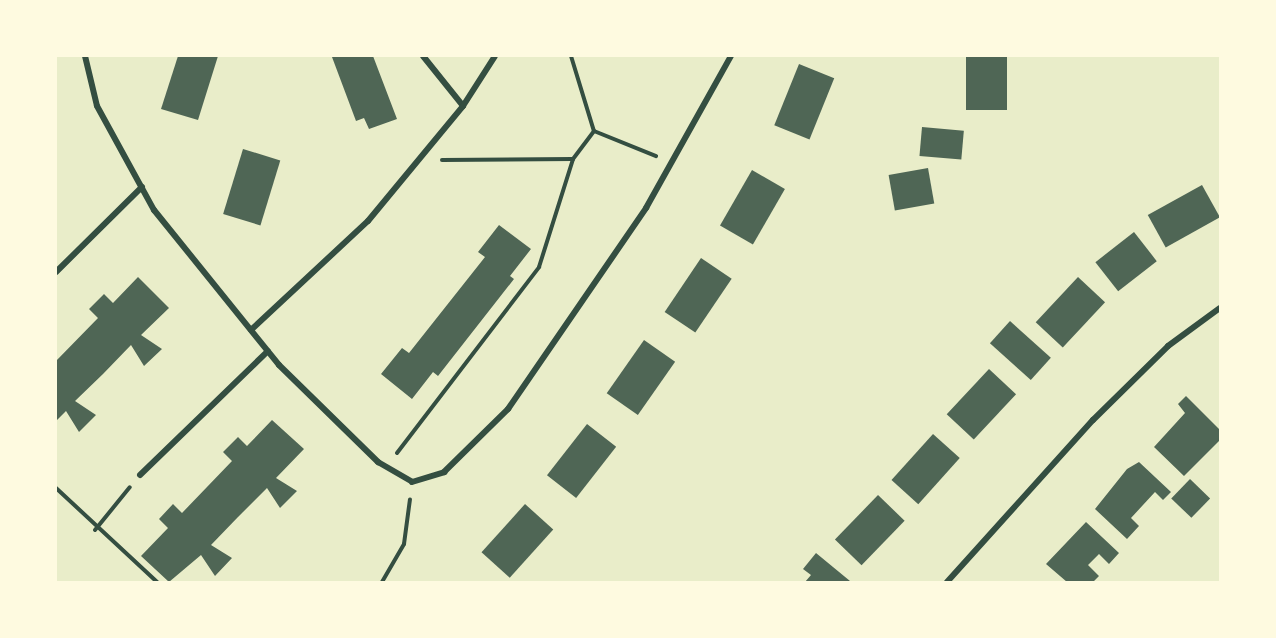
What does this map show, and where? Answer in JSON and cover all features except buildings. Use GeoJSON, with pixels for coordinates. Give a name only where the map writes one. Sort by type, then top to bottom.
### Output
{"type":"FeatureCollection","features":[{"type":"Feature","properties":{"kind":"street"},"geometry":{"type":"LineString","coordinates":[[85,56],[98,106],[142,188],[268,351],[387,467],[412,482],[444,472],[508,409],[671,162],[731,56]]}},
{"type":"Feature","properties":{"kind":"street"},"geometry":{"type":"LineString","coordinates":[[423,56],[463,106]]}},
{"type":"Feature","properties":{"kind":"street"},"geometry":{"type":"LineString","coordinates":[[251,330],[368,221],[463,106],[495,56]]}},
{"type":"Feature","properties":{"kind":"street"},"geometry":{"type":"LineString","coordinates":[[56,272],[142,188]]}},
{"type":"Feature","properties":{"kind":"street"},"geometry":{"type":"LineString","coordinates":[[947,582],[1093,420],[1168,346],[1221,308]]}},
{"type":"Feature","properties":{"kind":"street"},"geometry":{"type":"LineString","coordinates":[[140,475],[268,351]]}},
{"type":"Feature","properties":{"kind":"path"},"geometry":{"type":"LineString","coordinates":[[571,56],[594,131]]}},
{"type":"Feature","properties":{"kind":"path"},"geometry":{"type":"LineString","coordinates":[[387,467],[539,267],[573,159],[594,131]]}},
{"type":"Feature","properties":{"kind":"path"},"geometry":{"type":"LineString","coordinates":[[594,131],[671,162]]}},
{"type":"Feature","properties":{"kind":"path"},"geometry":{"type":"LineString","coordinates":[[418,160],[573,159]]}},
{"type":"Feature","properties":{"kind":"path"},"geometry":{"type":"LineString","coordinates":[[95,530],[140,475]]}},
{"type":"Feature","properties":{"kind":"path"},"geometry":{"type":"LineString","coordinates":[[382,582],[404,544],[412,482]]}},
{"type":"Feature","properties":{"kind":"path"},"geometry":{"type":"LineString","coordinates":[[56,488],[95,530],[157,582]]}}]}
